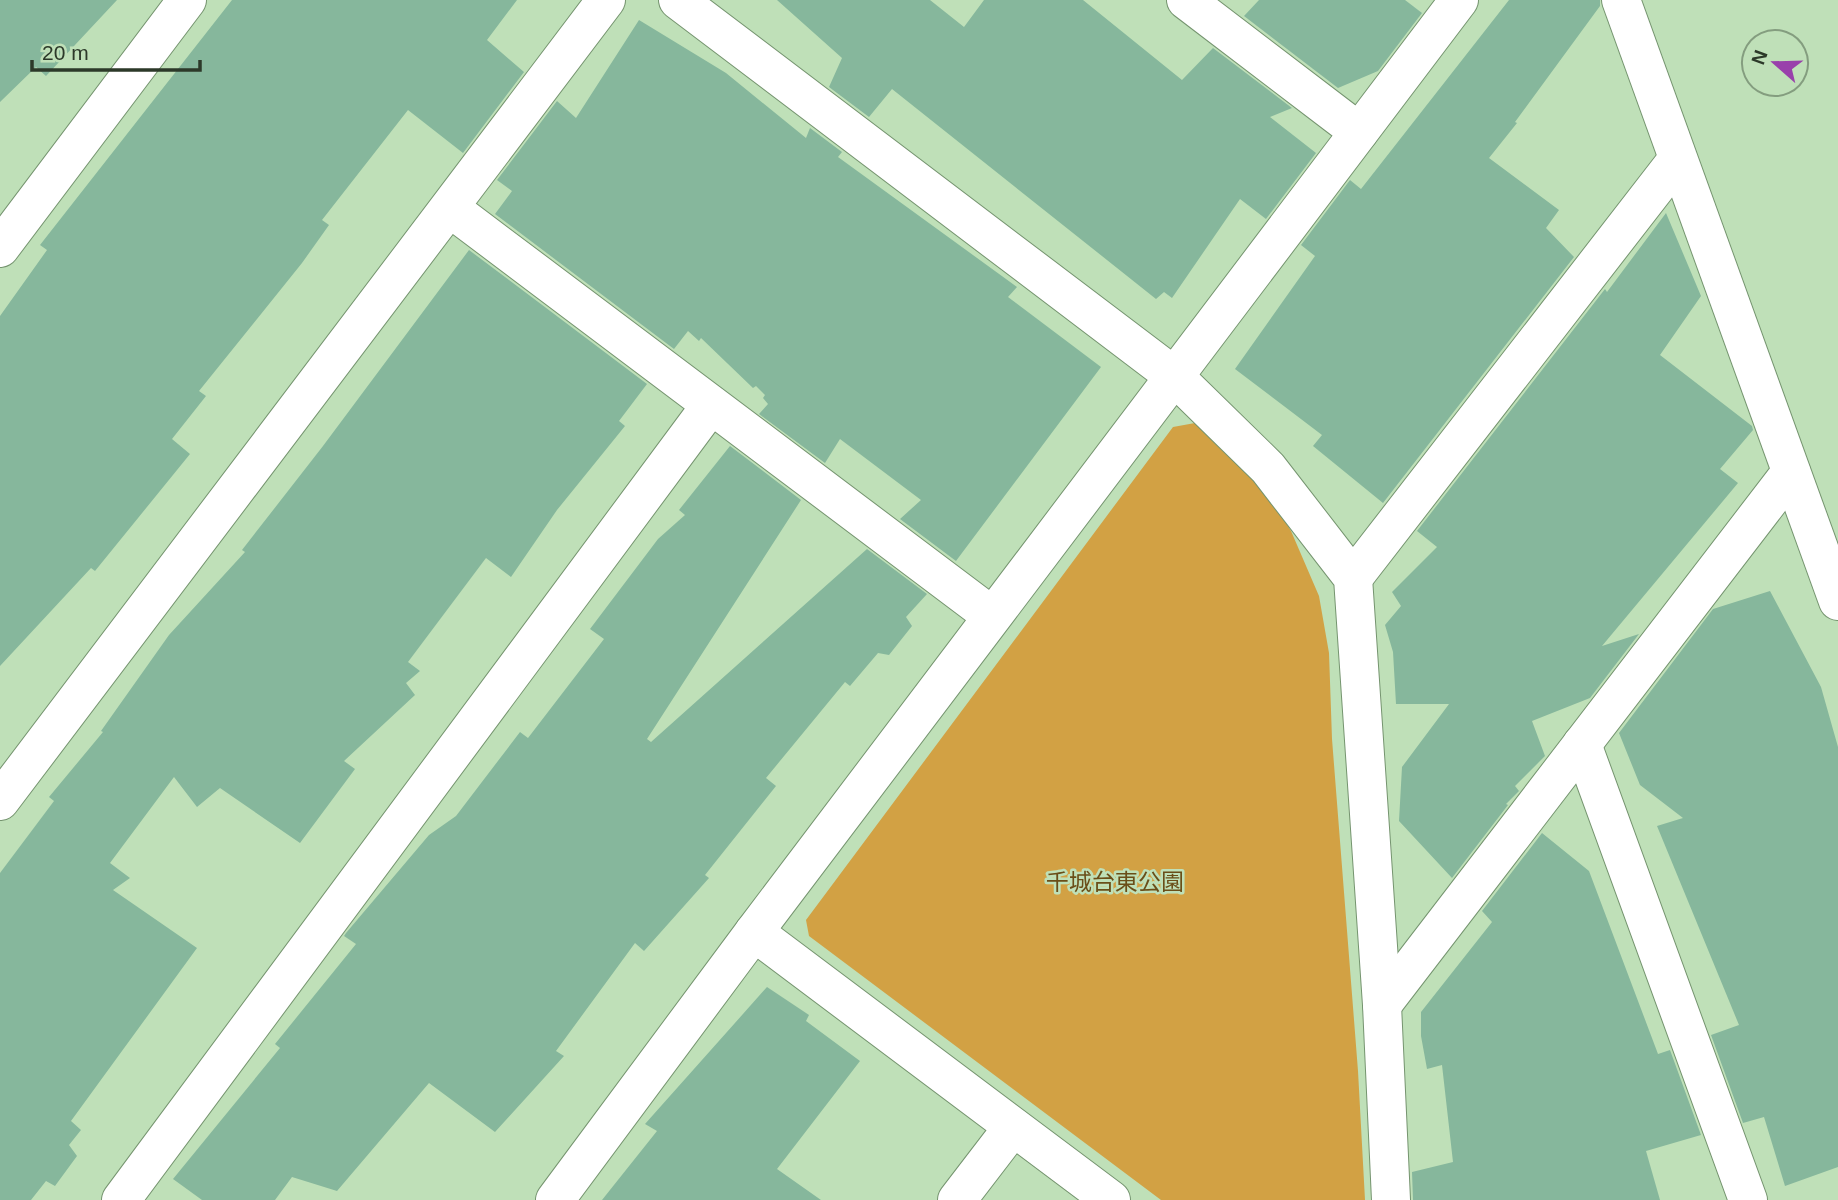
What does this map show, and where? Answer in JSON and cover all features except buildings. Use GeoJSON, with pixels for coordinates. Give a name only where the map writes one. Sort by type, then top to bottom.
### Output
{"type":"FeatureCollection","features":[{"type":"Feature","properties":{"kind":"street"},"geometry":{"type":"LineString","coordinates":[[0,248],[187,0]]}},
{"type":"Feature","properties":{"kind":"street"},"geometry":{"type":"LineString","coordinates":[[0,801],[606,0]]}},
{"type":"Feature","properties":{"kind":"street"},"geometry":{"type":"LineString","coordinates":[[678,0],[1174,376],[1268,468],[1353,578],[1382,1005],[1391,1200]]}},
{"type":"Feature","properties":{"kind":"street"},"geometry":{"type":"LineString","coordinates":[[1186,0],[1359,132]]}},
{"type":"Feature","properties":{"kind":"street"},"geometry":{"type":"LineString","coordinates":[[555,1200],[992,616],[1459,0]]}},
{"type":"Feature","properties":{"kind":"street"},"geometry":{"type":"LineString","coordinates":[[1621,0],[1838,601]]}},
{"type":"Feature","properties":{"kind":"street"},"geometry":{"type":"LineString","coordinates":[[1353,578],[1677,160]]}},
{"type":"Feature","properties":{"kind":"street"},"geometry":{"type":"LineString","coordinates":[[450,208],[992,616]]}},
{"type":"Feature","properties":{"kind":"street"},"geometry":{"type":"LineString","coordinates":[[121,1200],[711,405]]}},
{"type":"Feature","properties":{"kind":"street"},"geometry":{"type":"LineString","coordinates":[[1382,1005],[1791,472]]}},
{"type":"Feature","properties":{"kind":"street"},"geometry":{"type":"LineString","coordinates":[[1583,744],[1748,1200]]}},
{"type":"Feature","properties":{"kind":"street"},"geometry":{"type":"LineString","coordinates":[[754,932],[1111,1200]]}},
{"type":"Feature","properties":{"kind":"street"},"geometry":{"type":"LineString","coordinates":[[957,1200],[1013,1127]]}},
{"type":"Feature","properties":{"kind":"green space","name":"千城台東公園"},"geometry":{"type":"Polygon","coordinates":[[[1195,423],[1261,481],[1291,531],[1319,596],[1329,653],[1332,739],[1358,1071],[1365,1200],[1161,1200],[809,936],[806,920],[1173,427],[1195,423]]]}}]}
